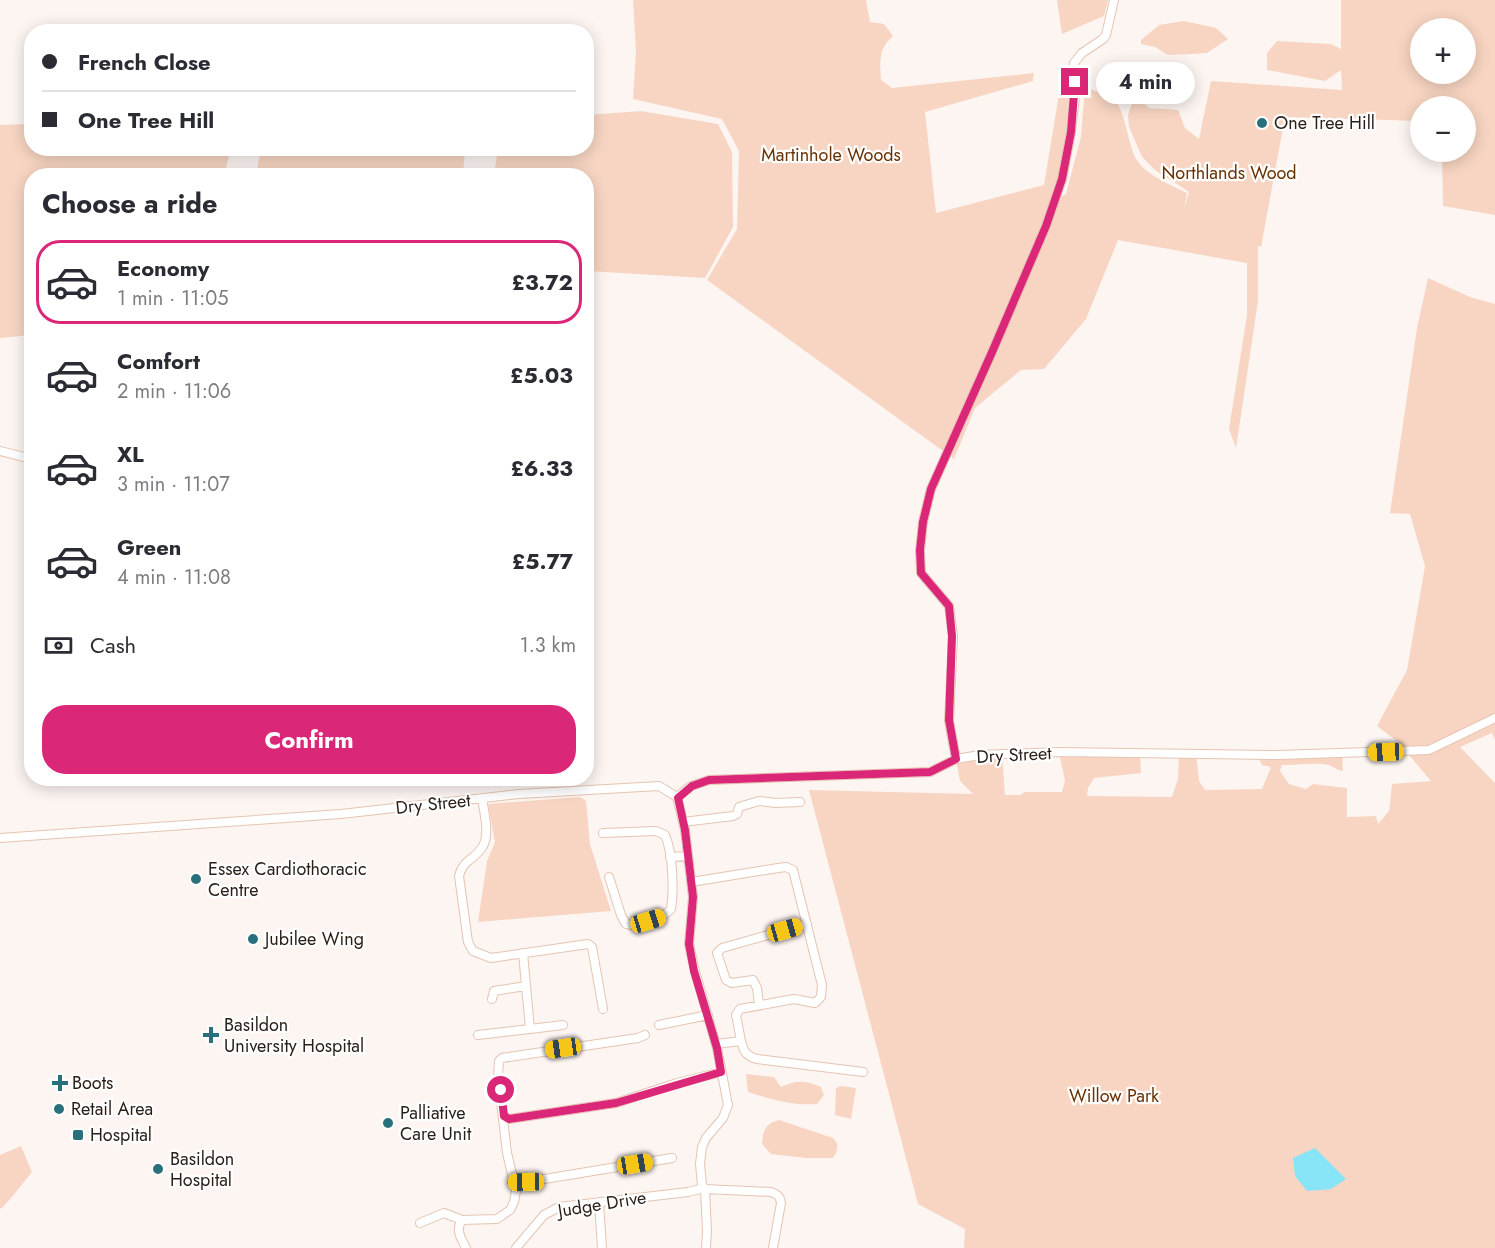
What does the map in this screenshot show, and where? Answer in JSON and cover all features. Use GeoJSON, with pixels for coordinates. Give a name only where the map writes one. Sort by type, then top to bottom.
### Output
{"type":"FeatureCollection","features":[{"type":"Feature","properties":{"kind":"street"},"geometry":{"type":"LineString","coordinates":[[956,759],[949,720],[952,636],[949,606],[921,573],[920,550],[923,522],[931,489],[1029,267],[1062,179],[1075,96],[1074,63],[1082,53],[1106,35],[1114,0]]}},
{"type":"Feature","properties":{"kind":"street"},"geometry":{"type":"LineString","coordinates":[[0,451],[24,457]]}},
{"type":"Feature","properties":{"kind":"street","name":"Dry Street"},"geometry":{"type":"LineString","coordinates":[[0,838],[342,814],[519,794],[659,786],[678,798],[692,786],[709,780],[930,772],[956,759],[980,755],[1059,752],[1278,755],[1429,750],[1495,718]]}},
{"type":"Feature","properties":{"kind":"street"},"geometry":{"type":"LineString","coordinates":[[482,798],[486,838],[482,849],[462,867],[459,876],[468,942],[473,951],[490,958],[588,944],[592,946],[603,1009]]}},
{"type":"Feature","properties":{"kind":"street"},"geometry":{"type":"LineString","coordinates":[[678,798],[693,897],[689,944],[694,971],[716,1044],[728,1105],[723,1118],[702,1147],[700,1164],[704,1188],[706,1248]]}},
{"type":"Feature","properties":{"kind":"street"},"geometry":{"type":"LineString","coordinates":[[683,822],[733,816],[737,814],[739,807],[759,801],[800,802]]}},
{"type":"Feature","properties":{"kind":"street"},"geometry":{"type":"LineString","coordinates":[[603,833],[660,832],[667,839],[670,857],[671,909],[662,917],[633,926],[626,924],[609,877]]}},
{"type":"Feature","properties":{"kind":"street"},"geometry":{"type":"LineString","coordinates":[[670,857],[688,856]]}},
{"type":"Feature","properties":{"kind":"street"},"geometry":{"type":"LineString","coordinates":[[691,882],[790,868],[794,874],[822,985],[821,997],[815,1003],[794,999],[740,1009],[736,1018],[744,1053],[757,1059],[863,1072]]}},
{"type":"Feature","properties":{"kind":"street"},"geometry":{"type":"LineString","coordinates":[[759,1005],[757,988],[753,980],[732,983],[726,980],[717,953],[722,948],[807,924]]}},
{"type":"Feature","properties":{"kind":"street"},"geometry":{"type":"LineString","coordinates":[[522,953],[530,1029]]}},
{"type":"Feature","properties":{"kind":"street"},"geometry":{"type":"LineString","coordinates":[[492,999],[494,991],[526,986]]}},
{"type":"Feature","properties":{"kind":"street"},"geometry":{"type":"LineString","coordinates":[[659,1026],[708,1015]]}},
{"type":"Feature","properties":{"kind":"street"},"geometry":{"type":"LineString","coordinates":[[478,1035],[563,1025]]}},
{"type":"Feature","properties":{"kind":"street"},"geometry":{"type":"LineString","coordinates":[[420,1223],[444,1213],[462,1220],[497,1219],[510,1210],[514,1202],[516,1191],[512,1182],[507,1153],[498,1065],[502,1058],[638,1038],[645,1035]]}},
{"type":"Feature","properties":{"kind":"street"},"geometry":{"type":"LineString","coordinates":[[716,1044],[741,1041]]}},
{"type":"Feature","properties":{"kind":"street"},"geometry":{"type":"LineString","coordinates":[[504,1116],[509,1119],[608,1104],[721,1072]]}},
{"type":"Feature","properties":{"kind":"street"},"geometry":{"type":"LineString","coordinates":[[512,1182],[526,1182],[672,1158]]}},
{"type":"Feature","properties":{"kind":"street","name":"Judge Drive"},"geometry":{"type":"LineString","coordinates":[[516,1248],[544,1215],[559,1207],[688,1192],[704,1188],[777,1194],[781,1203],[773,1248]]}},
{"type":"Feature","properties":{"kind":"street"},"geometry":{"type":"LineString","coordinates":[[599,1202],[602,1248]]}},
{"type":"Feature","properties":{"kind":"street"},"geometry":{"type":"LineString","coordinates":[[462,1220],[459,1233],[466,1248]]}},
{"type":"Feature","properties":{"kind":"green space"},"geometry":{"type":"Polygon","coordinates":[[[633,0],[866,0],[870,22],[884,24],[893,36],[882,51],[880,61],[881,80],[892,88],[1034,73],[1033,81],[925,112],[936,213],[1044,185],[1061,82],[1081,74],[1055,199],[1066,194],[1081,137],[1085,87],[1115,101],[1121,112],[1136,159],[1152,175],[1187,193],[1184,210],[1189,192],[1155,170],[1142,157],[1129,127],[1128,115],[1135,95],[1149,108],[1178,110],[1185,128],[1199,139],[1211,81],[1342,90],[1341,70],[1325,81],[1267,70],[1267,53],[1277,41],[1331,44],[1341,49],[1341,0],[1495,0],[1495,215],[1443,206],[1442,162],[1476,162],[1476,96],[1410,96],[1410,121],[1285,117],[1261,247],[1258,246],[1258,301],[1236,448],[1229,429],[1247,315],[1247,263],[1118,240],[1086,319],[1044,369],[1021,370],[975,408],[954,459],[707,280],[737,229],[739,151],[722,119],[633,99],[636,52],[633,0]]]}},
{"type":"Feature","properties":{"kind":"green space"},"geometry":{"type":"Polygon","coordinates":[[[1057,0],[1108,0],[1104,16],[1062,34],[1057,0]]]}},
{"type":"Feature","properties":{"kind":"green space"},"geometry":{"type":"Polygon","coordinates":[[[1184,21],[1216,28],[1228,39],[1207,53],[1192,54],[1168,55],[1155,47],[1141,44],[1141,40],[1159,25],[1184,21]]]}},
{"type":"Feature","properties":{"kind":"green space"},"geometry":{"type":"Polygon","coordinates":[[[641,111],[718,124],[732,152],[733,227],[705,278],[594,271],[594,168],[495,168],[497,156],[594,156],[594,114],[641,111]]]}},
{"type":"Feature","properties":{"kind":"green space"},"geometry":{"type":"Polygon","coordinates":[[[24,124],[24,156],[229,156],[226,168],[24,168],[24,336],[0,338],[0,125],[24,124]]]}},
{"type":"Feature","properties":{"kind":"green space"},"geometry":{"type":"Polygon","coordinates":[[[260,156],[464,156],[464,168],[257,168],[260,156]]]}},
{"type":"Feature","properties":{"kind":"green space","name":"Willow Park"},"geometry":{"type":"Polygon","coordinates":[[[1428,278],[1470,297],[1495,304],[1495,740],[1492,733],[1460,747],[1495,783],[1495,1248],[964,1248],[965,1229],[918,1204],[809,790],[973,794],[960,781],[956,759],[1002,755],[1005,795],[1020,795],[1025,792],[1062,792],[1065,781],[1059,752],[1140,754],[1141,773],[1094,778],[1088,788],[1087,796],[1172,797],[1178,779],[1179,754],[1196,753],[1199,781],[1205,790],[1262,789],[1271,767],[1262,765],[1257,754],[1342,754],[1343,771],[1329,765],[1312,764],[1282,765],[1280,771],[1289,784],[1306,789],[1313,784],[1347,788],[1347,817],[1376,816],[1378,824],[1389,811],[1392,784],[1431,781],[1398,742],[1377,726],[1407,670],[1425,566],[1410,514],[1390,513],[1417,328],[1428,278]]]}},
{"type":"Feature","properties":{"kind":"green space"},"geometry":{"type":"Polygon","coordinates":[[[580,797],[586,801],[590,844],[611,911],[478,922],[487,861],[495,842],[488,804],[580,797]]]}},
{"type":"Feature","properties":{"kind":"green space"},"geometry":{"type":"Polygon","coordinates":[[[746,1074],[774,1077],[781,1087],[796,1082],[811,1083],[821,1087],[824,1095],[817,1104],[799,1104],[748,1092],[746,1074]]]}},
{"type":"Feature","properties":{"kind":"green space"},"geometry":{"type":"Polygon","coordinates":[[[841,1086],[856,1088],[851,1119],[835,1115],[836,1088],[841,1086]]]}},
{"type":"Feature","properties":{"kind":"green space"},"geometry":{"type":"Polygon","coordinates":[[[779,1120],[833,1138],[838,1148],[833,1158],[771,1154],[762,1144],[763,1136],[768,1126],[779,1120]]]}},
{"type":"Feature","properties":{"kind":"green space"},"geometry":{"type":"Polygon","coordinates":[[[21,1146],[32,1172],[0,1209],[0,1155],[21,1146]]]}},
{"type":"Feature","properties":{"kind":"water"},"geometry":{"type":"Polygon","coordinates":[[[1315,1148],[1346,1179],[1331,1189],[1307,1191],[1295,1176],[1293,1158],[1315,1148]]]}},
{"type":"Feature","properties":{"kind":"place","name":"One Tree Hill"},"geometry":{"type":"Point","coordinates":[1262,123]}},
{"type":"Feature","properties":{"kind":"place","name":"Essex Cardiothoracic Centre"},"geometry":{"type":"Point","coordinates":[196,879]}},
{"type":"Feature","properties":{"kind":"place","name":"Jubilee Wing"},"geometry":{"type":"Point","coordinates":[253,939]}},
{"type":"Feature","properties":{"kind":"place","name":"Basildon University Hospital"},"geometry":{"type":"Point","coordinates":[211,1035]}},
{"type":"Feature","properties":{"kind":"place","name":"Boots"},"geometry":{"type":"Point","coordinates":[60,1083]}},
{"type":"Feature","properties":{"kind":"place","name":"Retail Area"},"geometry":{"type":"Point","coordinates":[59,1109]}},
{"type":"Feature","properties":{"kind":"place","name":"Palliative Care Unit"},"geometry":{"type":"Point","coordinates":[388,1123]}},
{"type":"Feature","properties":{"kind":"place","name":"Hospital"},"geometry":{"type":"Point","coordinates":[78,1135]}},
{"type":"Feature","properties":{"kind":"place","name":"Basildon Hospital"},"geometry":{"type":"Point","coordinates":[158,1169]}},
{"type":"Feature","properties":{"kind":"route"},"geometry":{"type":"LineString","coordinates":[[501,1090],[504,1116],[509,1119],[616,1103],[677,1083],[721,1072],[717,1048],[694,971],[689,944],[693,897],[685,830],[678,798],[692,786],[709,780],[930,772],[956,759],[949,720],[952,636],[949,606],[921,573],[920,550],[923,522],[931,489],[944,457],[1046,226],[1062,179],[1071,132],[1075,82]]}},
{"type":"Feature","properties":{"kind":"park label","name":"Martinhole Woods"},"geometry":{"type":"Point","coordinates":[831,155]}},
{"type":"Feature","properties":{"kind":"park label","name":"Northlands Wood"},"geometry":{"type":"Point","coordinates":[1229,173]}}]}
